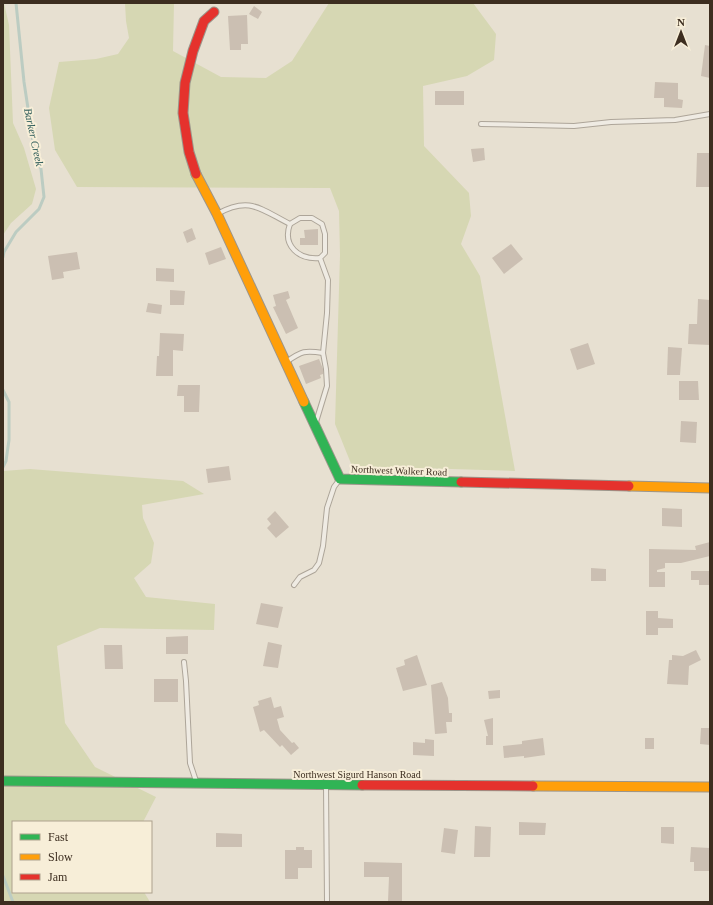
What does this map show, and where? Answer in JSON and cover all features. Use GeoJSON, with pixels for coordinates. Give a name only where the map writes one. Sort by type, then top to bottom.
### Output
{"type":"FeatureCollection","features":[{"type":"Feature","properties":{"kind":"street","name":"Northwest Walker Road"},"geometry":{"type":"LineString","coordinates":[[214,12],[204,22],[193,51],[185,83],[183,113],[189,152],[196,173],[217,214],[340,479],[710,488]]}},
{"type":"Feature","properties":{"kind":"street","name":"Northwest Sigurd Hanson Road"},"geometry":{"type":"LineString","coordinates":[[3,781],[197,784],[710,787]]}},
{"type":"Feature","properties":{"kind":"lane"},"geometry":{"type":"LineString","coordinates":[[481,124],[574,126],[611,122],[676,120],[710,114]]}},
{"type":"Feature","properties":{"kind":"lane"},"geometry":{"type":"LineString","coordinates":[[217,214],[230,207],[251,205],[290,224]]}},
{"type":"Feature","properties":{"kind":"lane"},"geometry":{"type":"LineString","coordinates":[[300,218],[312,218],[322,224],[325,234],[325,254],[320,258],[313,258],[296,252],[287,238],[287,231],[290,224],[300,218]]}},
{"type":"Feature","properties":{"kind":"lane"},"geometry":{"type":"LineString","coordinates":[[315,426],[326,386],[326,369],[323,354],[327,313],[328,280],[320,258]]}},
{"type":"Feature","properties":{"kind":"lane"},"geometry":{"type":"LineString","coordinates":[[286,362],[297,354],[308,351],[323,354]]}},
{"type":"Feature","properties":{"kind":"lane"},"geometry":{"type":"LineString","coordinates":[[294,585],[300,577],[314,570],[319,563],[324,546],[327,508],[334,487],[340,479]]}},
{"type":"Feature","properties":{"kind":"lane"},"geometry":{"type":"LineString","coordinates":[[184,662],[190,763],[197,784]]}},
{"type":"Feature","properties":{"kind":"lane"},"geometry":{"type":"LineString","coordinates":[[326,785],[326,902]]}},
{"type":"Feature","properties":{"kind":"green space"},"geometry":{"type":"Polygon","coordinates":[[[3,3],[9,25],[13,123],[24,148],[36,189],[32,204],[11,223],[3,235],[3,3]]]}},
{"type":"Feature","properties":{"kind":"green space"},"geometry":{"type":"Polygon","coordinates":[[[125,3],[174,3],[173,51],[221,77],[266,78],[292,61],[329,3],[473,3],[496,34],[494,60],[467,76],[423,86],[424,146],[469,193],[471,216],[461,244],[480,276],[515,471],[352,466],[335,424],[340,255],[339,211],[330,188],[77,187],[55,150],[49,108],[59,62],[96,59],[118,54],[129,38],[125,3]]]}},
{"type":"Feature","properties":{"kind":"green space"},"geometry":{"type":"Polygon","coordinates":[[[30,469],[183,481],[204,494],[142,505],[143,518],[154,543],[151,563],[134,578],[146,597],[215,604],[214,630],[100,628],[57,646],[65,723],[95,767],[156,797],[144,821],[12,821],[12,893],[145,893],[150,902],[3,902],[3,471],[30,469]]]}},
{"type":"Feature","properties":{"kind":"building"},"geometry":{"type":"Polygon","coordinates":[[[254,6],[262,12],[258,19],[249,14],[254,6]]]}},
{"type":"Feature","properties":{"kind":"building"},"geometry":{"type":"Polygon","coordinates":[[[247,15],[248,44],[241,44],[241,50],[230,50],[228,16],[247,15]]]}},
{"type":"Feature","properties":{"kind":"building"},"geometry":{"type":"Polygon","coordinates":[[[705,45],[710,46],[710,78],[701,76],[705,45]]]}},
{"type":"Feature","properties":{"kind":"building"},"geometry":{"type":"Polygon","coordinates":[[[655,82],[678,83],[678,99],[683,100],[682,108],[664,107],[664,98],[654,98],[655,82]]]}},
{"type":"Feature","properties":{"kind":"building"},"geometry":{"type":"Polygon","coordinates":[[[435,91],[464,91],[464,105],[435,105],[435,91]]]}},
{"type":"Feature","properties":{"kind":"building"},"geometry":{"type":"Polygon","coordinates":[[[484,148],[485,160],[473,162],[471,149],[484,148]]]}},
{"type":"Feature","properties":{"kind":"building"},"geometry":{"type":"Polygon","coordinates":[[[697,153],[710,153],[710,187],[696,187],[697,153]]]}},
{"type":"Feature","properties":{"kind":"building"},"geometry":{"type":"Polygon","coordinates":[[[192,228],[196,239],[187,243],[183,232],[192,228]]]}},
{"type":"Feature","properties":{"kind":"building"},"geometry":{"type":"Polygon","coordinates":[[[318,229],[318,245],[300,245],[300,238],[305,238],[304,230],[318,229]]]}},
{"type":"Feature","properties":{"kind":"building"},"geometry":{"type":"Polygon","coordinates":[[[511,244],[523,259],[504,274],[492,258],[511,244]]]}},
{"type":"Feature","properties":{"kind":"building"},"geometry":{"type":"Polygon","coordinates":[[[221,247],[226,259],[209,265],[205,253],[221,247]]]}},
{"type":"Feature","properties":{"kind":"building"},"geometry":{"type":"Polygon","coordinates":[[[77,252],[80,269],[63,272],[64,278],[52,280],[48,256],[77,252]]]}},
{"type":"Feature","properties":{"kind":"building"},"geometry":{"type":"Polygon","coordinates":[[[156,268],[174,269],[174,282],[156,281],[156,268]]]}},
{"type":"Feature","properties":{"kind":"building"},"geometry":{"type":"Polygon","coordinates":[[[170,290],[185,291],[184,305],[170,305],[170,290]]]}},
{"type":"Feature","properties":{"kind":"building"},"geometry":{"type":"Polygon","coordinates":[[[288,291],[290,298],[286,300],[298,328],[286,334],[273,307],[276,306],[273,295],[288,291]]]}},
{"type":"Feature","properties":{"kind":"building"},"geometry":{"type":"Polygon","coordinates":[[[698,299],[710,300],[710,345],[688,344],[689,324],[697,324],[698,299]]]}},
{"type":"Feature","properties":{"kind":"building"},"geometry":{"type":"Polygon","coordinates":[[[148,303],[162,305],[161,314],[146,312],[148,303]]]}},
{"type":"Feature","properties":{"kind":"building"},"geometry":{"type":"Polygon","coordinates":[[[160,333],[184,334],[183,351],[173,350],[173,376],[156,376],[160,333]]]}},
{"type":"Feature","properties":{"kind":"building"},"geometry":{"type":"Polygon","coordinates":[[[588,343],[595,364],[577,370],[570,349],[588,343]]]}},
{"type":"Feature","properties":{"kind":"building"},"geometry":{"type":"Polygon","coordinates":[[[668,347],[682,348],[680,375],[667,375],[668,347]]]}},
{"type":"Feature","properties":{"kind":"building"},"geometry":{"type":"Polygon","coordinates":[[[319,359],[323,369],[323,374],[320,375],[321,378],[306,384],[299,366],[319,359]]]}},
{"type":"Feature","properties":{"kind":"building"},"geometry":{"type":"Polygon","coordinates":[[[679,381],[698,381],[699,400],[679,400],[679,381]]]}},
{"type":"Feature","properties":{"kind":"building"},"geometry":{"type":"Polygon","coordinates":[[[178,385],[200,385],[199,412],[184,412],[184,396],[177,396],[178,385]]]}},
{"type":"Feature","properties":{"kind":"building"},"geometry":{"type":"Polygon","coordinates":[[[681,421],[697,422],[696,443],[680,442],[681,421]]]}},
{"type":"Feature","properties":{"kind":"building"},"geometry":{"type":"Polygon","coordinates":[[[229,466],[231,480],[208,483],[206,469],[229,466]]]}},
{"type":"Feature","properties":{"kind":"building"},"geometry":{"type":"Polygon","coordinates":[[[662,508],[682,509],[682,527],[662,526],[662,508]]]}},
{"type":"Feature","properties":{"kind":"building"},"geometry":{"type":"Polygon","coordinates":[[[275,511],[289,527],[276,538],[267,528],[271,524],[267,519],[275,511]]]}},
{"type":"Feature","properties":{"kind":"building"},"geometry":{"type":"Polygon","coordinates":[[[710,542],[710,556],[681,563],[665,563],[665,568],[657,570],[657,572],[665,572],[665,587],[649,587],[649,549],[696,550],[695,546],[710,542]]]}},
{"type":"Feature","properties":{"kind":"building"},"geometry":{"type":"Polygon","coordinates":[[[591,568],[606,569],[606,581],[591,581],[591,568]]]}},
{"type":"Feature","properties":{"kind":"building"},"geometry":{"type":"Polygon","coordinates":[[[691,571],[710,571],[710,585],[699,585],[699,580],[691,580],[691,571]]]}},
{"type":"Feature","properties":{"kind":"building"},"geometry":{"type":"Polygon","coordinates":[[[261,603],[283,607],[278,628],[256,624],[261,603]]]}},
{"type":"Feature","properties":{"kind":"building"},"geometry":{"type":"Polygon","coordinates":[[[646,611],[658,611],[658,618],[673,619],[673,628],[658,628],[658,635],[646,635],[646,611]]]}},
{"type":"Feature","properties":{"kind":"building"},"geometry":{"type":"Polygon","coordinates":[[[188,636],[188,654],[166,654],[166,637],[188,636]]]}},
{"type":"Feature","properties":{"kind":"building"},"geometry":{"type":"Polygon","coordinates":[[[268,642],[282,645],[278,668],[263,666],[268,642]]]}},
{"type":"Feature","properties":{"kind":"building"},"geometry":{"type":"Polygon","coordinates":[[[104,645],[122,645],[123,669],[105,669],[104,645]]]}},
{"type":"Feature","properties":{"kind":"building"},"geometry":{"type":"Polygon","coordinates":[[[696,650],[701,660],[689,666],[688,685],[667,684],[669,660],[672,660],[672,655],[683,656],[696,650]]]}},
{"type":"Feature","properties":{"kind":"building"},"geometry":{"type":"Polygon","coordinates":[[[417,655],[427,685],[403,691],[396,668],[405,665],[404,660],[417,655]]]}},
{"type":"Feature","properties":{"kind":"building"},"geometry":{"type":"Polygon","coordinates":[[[154,679],[178,679],[178,702],[154,702],[154,679]]]}},
{"type":"Feature","properties":{"kind":"building"},"geometry":{"type":"Polygon","coordinates":[[[442,682],[448,698],[449,713],[452,713],[452,722],[446,722],[447,733],[435,734],[431,685],[442,682]]]}},
{"type":"Feature","properties":{"kind":"building"},"geometry":{"type":"Polygon","coordinates":[[[500,690],[500,698],[489,699],[488,691],[500,690]]]}},
{"type":"Feature","properties":{"kind":"building"},"geometry":{"type":"Polygon","coordinates":[[[271,697],[274,708],[281,706],[284,717],[277,719],[280,730],[299,748],[291,755],[282,745],[280,747],[264,730],[260,732],[253,707],[259,705],[258,701],[271,697]]]}},
{"type":"Feature","properties":{"kind":"building"},"geometry":{"type":"Polygon","coordinates":[[[493,718],[493,745],[486,745],[486,736],[488,736],[484,720],[493,718]]]}},
{"type":"Feature","properties":{"kind":"building"},"geometry":{"type":"Polygon","coordinates":[[[701,728],[710,728],[710,745],[700,744],[701,728]]]}},
{"type":"Feature","properties":{"kind":"building"},"geometry":{"type":"Polygon","coordinates":[[[543,738],[545,755],[524,758],[524,756],[504,758],[503,746],[522,744],[522,741],[543,738]]]}},
{"type":"Feature","properties":{"kind":"building"},"geometry":{"type":"Polygon","coordinates":[[[645,738],[654,738],[654,749],[645,749],[645,738]]]}},
{"type":"Feature","properties":{"kind":"building"},"geometry":{"type":"Polygon","coordinates":[[[425,739],[434,740],[434,756],[413,755],[413,742],[425,743],[425,739]]]}},
{"type":"Feature","properties":{"kind":"building"},"geometry":{"type":"Polygon","coordinates":[[[519,822],[546,823],[545,835],[519,835],[519,822]]]}},
{"type":"Feature","properties":{"kind":"building"},"geometry":{"type":"Polygon","coordinates":[[[475,826],[491,827],[490,857],[474,857],[475,826]]]}},
{"type":"Feature","properties":{"kind":"building"},"geometry":{"type":"Polygon","coordinates":[[[661,827],[674,827],[674,844],[661,843],[661,827]]]}},
{"type":"Feature","properties":{"kind":"building"},"geometry":{"type":"Polygon","coordinates":[[[444,828],[458,830],[455,854],[441,852],[444,828]]]}},
{"type":"Feature","properties":{"kind":"building"},"geometry":{"type":"Polygon","coordinates":[[[216,833],[242,834],[242,847],[216,847],[216,833]]]}},
{"type":"Feature","properties":{"kind":"building"},"geometry":{"type":"Polygon","coordinates":[[[296,847],[304,847],[304,850],[312,850],[312,868],[298,868],[298,879],[285,879],[285,850],[296,850],[296,847]]]}},
{"type":"Feature","properties":{"kind":"building"},"geometry":{"type":"Polygon","coordinates":[[[691,847],[710,848],[709,871],[694,871],[694,862],[690,862],[691,847]]]}},
{"type":"Feature","properties":{"kind":"building"},"geometry":{"type":"Polygon","coordinates":[[[364,862],[402,863],[402,901],[388,901],[389,877],[364,877],[364,862]]]}},
{"type":"Feature","properties":{"kind":"waterway","name":"Barker Creek"},"geometry":{"type":"LineString","coordinates":[[3,257],[4,252],[16,232],[39,209],[44,197],[41,169],[34,148],[24,82],[16,3]]}},
{"type":"Feature","properties":{"kind":"waterway","name":"Barker Creek"},"geometry":{"type":"LineString","coordinates":[[3,390],[9,402],[9,440],[6,461],[3,467]]}},
{"type":"Feature","properties":{"kind":"waterway","name":"Barker Creek"},"geometry":{"type":"LineString","coordinates":[[3,876],[13,902]]}},
{"type":"Feature","properties":{"kind":"traffic: fast"},"geometry":{"type":"LineString","coordinates":[[304,402],[340,479],[461,482]]}},
{"type":"Feature","properties":{"kind":"traffic: fast"},"geometry":{"type":"LineString","coordinates":[[3,781],[362,785]]}},
{"type":"Feature","properties":{"kind":"traffic: slow"},"geometry":{"type":"LineString","coordinates":[[196,174],[217,214],[304,402]]}},
{"type":"Feature","properties":{"kind":"traffic: slow"},"geometry":{"type":"LineString","coordinates":[[629,486],[710,488]]}},
{"type":"Feature","properties":{"kind":"traffic: slow"},"geometry":{"type":"LineString","coordinates":[[533,786],[710,787]]}},
{"type":"Feature","properties":{"kind":"traffic: jam"},"geometry":{"type":"LineString","coordinates":[[196,174],[189,152],[183,113],[185,83],[193,51],[204,21],[214,12]]}},
{"type":"Feature","properties":{"kind":"traffic: jam"},"geometry":{"type":"LineString","coordinates":[[461,482],[629,486]]}},
{"type":"Feature","properties":{"kind":"traffic: jam"},"geometry":{"type":"LineString","coordinates":[[362,785],[533,786]]}}]}
